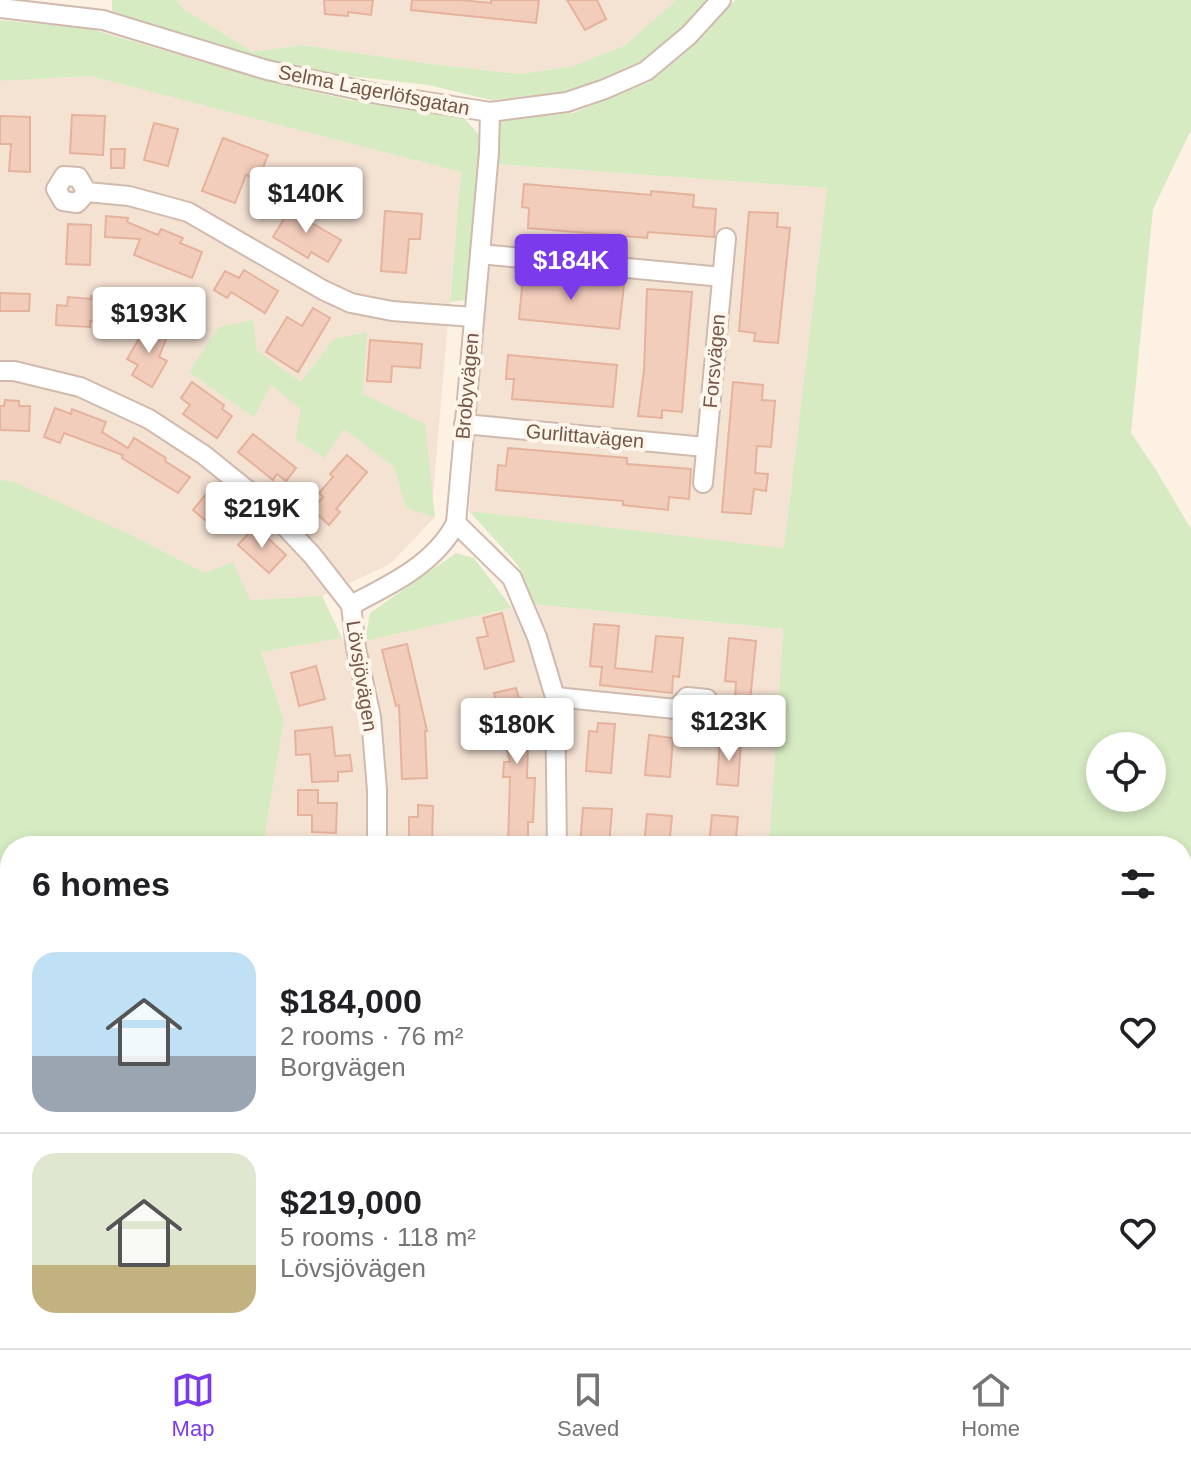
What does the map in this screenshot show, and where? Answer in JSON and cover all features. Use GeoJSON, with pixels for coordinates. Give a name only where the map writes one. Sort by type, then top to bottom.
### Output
{"type":"FeatureCollection","features":[{"type":"Feature","properties":{"kind":"street"},"geometry":{"type":"LineString","coordinates":[[103,0],[103,20]]}},
{"type":"Feature","properties":{"kind":"street","name":"Selma Lagerlöfsgatan"},"geometry":{"type":"LineString","coordinates":[[0,8],[103,20],[267,70],[378,94],[490,112],[567,102],[646,71],[689,35],[721,0]]}},
{"type":"Feature","properties":{"kind":"street","name":"Brobyvägen"},"geometry":{"type":"LineString","coordinates":[[456,523],[490,112]]}},
{"type":"Feature","properties":{"kind":"street"},"geometry":{"type":"LineString","coordinates":[[87,192],[129,196],[188,212],[351,303],[392,311],[473,317]]}},
{"type":"Feature","properties":{"kind":"street","name":"Forsvägen"},"geometry":{"type":"LineString","coordinates":[[703,483],[726,238]]}},
{"type":"Feature","properties":{"kind":"street"},"geometry":{"type":"LineString","coordinates":[[480,254],[722,277]]}},
{"type":"Feature","properties":{"kind":"street","name":"Lövsjövägen"},"geometry":{"type":"LineString","coordinates":[[0,371],[14,371],[80,387],[149,419],[204,455],[261,501],[312,555],[351,605],[356,648],[371,717],[377,790],[376,836]]}},
{"type":"Feature","properties":{"kind":"street","name":"Gurlittavägen"},"geometry":{"type":"LineString","coordinates":[[464,424],[705,447]]}},
{"type":"Feature","properties":{"kind":"street"},"geometry":{"type":"LineString","coordinates":[[351,605],[415,569],[448,539],[456,523],[512,578],[537,637],[555,697],[557,836]]}},
{"type":"Feature","properties":{"kind":"street"},"geometry":{"type":"LineString","coordinates":[[555,697],[676,709]]}},
{"type":"Feature","properties":{"kind":"shaded area"},"geometry":{"type":"Polygon","coordinates":[[[176,0],[677,0],[624,46],[573,66],[520,74],[302,45],[253,52],[183,9],[176,0]]]}},
{"type":"Feature","properties":{"kind":"shaded area"},"geometry":{"type":"Polygon","coordinates":[[[90,76],[461,172],[432,506],[435,517],[390,564],[322,596],[250,600],[133,536],[0,480],[0,81],[90,76]]]}},
{"type":"Feature","properties":{"kind":"shaded area"},"geometry":{"type":"Polygon","coordinates":[[[496,164],[827,188],[784,549],[469,511],[496,164]]]}},
{"type":"Feature","properties":{"kind":"shaded area"},"geometry":{"type":"Polygon","coordinates":[[[531,604],[783,629],[770,836],[266,836],[284,720],[261,652],[342,638],[365,641],[531,604]]]}},
{"type":"Feature","properties":{"kind":"green space"},"geometry":{"type":"Polygon","coordinates":[[[112,0],[176,0],[183,9],[253,52],[302,45],[520,74],[573,66],[624,46],[677,0],[709,0],[683,30],[641,61],[563,92],[491,100],[428,85],[297,70],[245,59],[112,11],[112,0]]]}},
{"type":"Feature","properties":{"kind":"green space"},"geometry":{"type":"Polygon","coordinates":[[[735,0],[1191,0],[1191,130],[1153,209],[1131,433],[1191,529],[1191,836],[770,836],[783,629],[531,604],[518,565],[469,511],[784,548],[827,188],[496,164],[499,120],[573,113],[650,82],[700,40],[735,0]]]}},
{"type":"Feature","properties":{"kind":"green space"},"geometry":{"type":"Polygon","coordinates":[[[0,20],[91,29],[250,76],[348,100],[462,116],[480,136],[465,300],[450,302],[461,172],[90,76],[0,81],[0,20]]]}},
{"type":"Feature","properties":{"kind":"green space"},"geometry":{"type":"Polygon","coordinates":[[[253,320],[256,350],[301,382],[334,339],[367,332],[363,394],[425,424],[435,517],[406,508],[394,467],[344,429],[324,458],[296,439],[301,409],[271,385],[254,417],[189,372],[219,327],[253,320]]]}},
{"type":"Feature","properties":{"kind":"green space"},"geometry":{"type":"Polygon","coordinates":[[[0,480],[14,482],[133,536],[205,573],[233,562],[250,600],[322,596],[342,638],[261,652],[284,720],[266,836],[0,836],[0,480]]]}},
{"type":"Feature","properties":{"kind":"green space"},"geometry":{"type":"Polygon","coordinates":[[[456,553],[474,558],[512,608],[365,641],[370,613],[456,553]]]}},
{"type":"Feature","properties":{"kind":"building"},"geometry":{"type":"Polygon","coordinates":[[[324,0],[373,0],[371,15],[348,12],[348,16],[325,14],[324,0]]]}},
{"type":"Feature","properties":{"kind":"building"},"geometry":{"type":"Polygon","coordinates":[[[412,0],[491,3],[491,0],[539,0],[536,23],[411,10],[412,0]]]}},
{"type":"Feature","properties":{"kind":"building"},"geometry":{"type":"Polygon","coordinates":[[[567,0],[597,0],[606,19],[585,30],[567,0]]]}},
{"type":"Feature","properties":{"kind":"building"},"geometry":{"type":"Polygon","coordinates":[[[72,115],[105,116],[103,155],[70,153],[72,115]]]}},
{"type":"Feature","properties":{"kind":"building"},"geometry":{"type":"Polygon","coordinates":[[[0,116],[30,117],[30,172],[9,171],[11,144],[0,144],[0,116]]]}},
{"type":"Feature","properties":{"kind":"building"},"geometry":{"type":"Polygon","coordinates":[[[154,123],[178,129],[168,166],[144,160],[154,123]]]}},
{"type":"Feature","properties":{"kind":"building"},"geometry":{"type":"Polygon","coordinates":[[[223,138],[268,155],[258,180],[246,175],[235,203],[202,191],[223,138]]]}},
{"type":"Feature","properties":{"kind":"building"},"geometry":{"type":"Polygon","coordinates":[[[111,149],[125,149],[124,168],[111,168],[111,149]]]}},
{"type":"Feature","properties":{"kind":"building"},"geometry":{"type":"Polygon","coordinates":[[[524,184],[651,195],[651,191],[694,195],[693,207],[716,209],[714,237],[648,232],[647,238],[528,228],[529,208],[522,207],[524,184]]]}},
{"type":"Feature","properties":{"kind":"building"},"geometry":{"type":"Polygon","coordinates":[[[293,204],[314,217],[310,222],[341,240],[328,262],[311,252],[308,258],[273,237],[293,204]]]}},
{"type":"Feature","properties":{"kind":"building"},"geometry":{"type":"Polygon","coordinates":[[[385,211],[422,214],[420,239],[409,239],[406,273],[381,271],[385,211]]]}},
{"type":"Feature","properties":{"kind":"building"},"geometry":{"type":"Polygon","coordinates":[[[749,212],[778,213],[777,227],[790,228],[778,343],[754,341],[755,333],[739,331],[749,212]]]}},
{"type":"Feature","properties":{"kind":"building"},"geometry":{"type":"Polygon","coordinates":[[[106,216],[128,218],[127,222],[158,235],[161,229],[183,238],[180,243],[202,252],[192,278],[134,255],[140,239],[105,237],[106,216]]]}},
{"type":"Feature","properties":{"kind":"building"},"geometry":{"type":"Polygon","coordinates":[[[68,224],[91,225],[90,265],[66,264],[68,224]]]}},
{"type":"Feature","properties":{"kind":"building"},"geometry":{"type":"Polygon","coordinates":[[[244,270],[278,291],[265,313],[231,292],[227,298],[214,290],[225,271],[239,278],[244,270]]]}},
{"type":"Feature","properties":{"kind":"building"},"geometry":{"type":"Polygon","coordinates":[[[523,276],[624,285],[619,329],[519,319],[523,276]]]}},
{"type":"Feature","properties":{"kind":"building"},"geometry":{"type":"Polygon","coordinates":[[[647,289],[692,292],[682,412],[662,410],[662,418],[638,416],[644,370],[647,289]]]}},
{"type":"Feature","properties":{"kind":"building"},"geometry":{"type":"Polygon","coordinates":[[[0,293],[30,294],[29,311],[0,311],[0,293]]]}},
{"type":"Feature","properties":{"kind":"building"},"geometry":{"type":"Polygon","coordinates":[[[91,296],[114,297],[112,322],[90,321],[90,327],[56,325],[57,305],[67,306],[68,297],[91,299],[91,296]]]}},
{"type":"Feature","properties":{"kind":"building"},"geometry":{"type":"Polygon","coordinates":[[[313,308],[330,318],[298,372],[266,352],[287,317],[302,326],[313,308]]]}},
{"type":"Feature","properties":{"kind":"building"},"geometry":{"type":"Polygon","coordinates":[[[149,322],[168,334],[159,357],[167,361],[152,387],[132,375],[138,365],[127,359],[149,322]]]}},
{"type":"Feature","properties":{"kind":"building"},"geometry":{"type":"Polygon","coordinates":[[[370,340],[422,344],[420,368],[392,366],[391,382],[367,381],[370,340]]]}},
{"type":"Feature","properties":{"kind":"building"},"geometry":{"type":"Polygon","coordinates":[[[508,355],[617,365],[613,407],[512,399],[514,379],[506,379],[508,355]]]}},
{"type":"Feature","properties":{"kind":"building"},"geometry":{"type":"Polygon","coordinates":[[[192,382],[224,405],[222,409],[232,416],[217,438],[183,414],[190,405],[181,398],[192,382]]]}},
{"type":"Feature","properties":{"kind":"building"},"geometry":{"type":"Polygon","coordinates":[[[733,382],[763,385],[762,400],[775,401],[771,447],[757,446],[755,473],[768,474],[766,491],[754,489],[751,514],[722,512],[733,382]]]}},
{"type":"Feature","properties":{"kind":"building"},"geometry":{"type":"Polygon","coordinates":[[[5,400],[19,401],[19,406],[30,406],[29,431],[0,430],[0,406],[4,406],[5,400]]]}},
{"type":"Feature","properties":{"kind":"building"},"geometry":{"type":"Polygon","coordinates":[[[55,408],[71,414],[72,409],[106,422],[102,432],[128,448],[134,438],[190,477],[178,493],[122,458],[123,455],[64,433],[60,443],[44,437],[55,408]]]}},
{"type":"Feature","properties":{"kind":"building"},"geometry":{"type":"Polygon","coordinates":[[[253,434],[296,468],[286,481],[277,474],[273,480],[238,452],[253,434]]]}},
{"type":"Feature","properties":{"kind":"building"},"geometry":{"type":"Polygon","coordinates":[[[508,448],[627,458],[627,464],[691,469],[689,499],[669,497],[668,510],[623,505],[623,501],[496,490],[498,465],[506,466],[508,448]]]}},
{"type":"Feature","properties":{"kind":"building"},"geometry":{"type":"Polygon","coordinates":[[[347,455],[367,472],[336,509],[340,512],[329,525],[312,509],[323,497],[319,493],[333,477],[330,474],[347,455]]]}},
{"type":"Feature","properties":{"kind":"building"},"geometry":{"type":"Polygon","coordinates":[[[210,489],[229,503],[211,525],[193,510],[210,489]]]}},
{"type":"Feature","properties":{"kind":"building"},"geometry":{"type":"Polygon","coordinates":[[[255,526],[286,555],[269,573],[238,545],[255,526]]]}},
{"type":"Feature","properties":{"kind":"building"},"geometry":{"type":"Polygon","coordinates":[[[502,613],[514,661],[485,669],[477,638],[488,636],[483,618],[502,613]]]}},
{"type":"Feature","properties":{"kind":"building"},"geometry":{"type":"Polygon","coordinates":[[[594,624],[619,626],[615,668],[652,672],[656,636],[683,638],[679,677],[673,676],[672,693],[600,685],[602,667],[590,666],[594,624]]]}},
{"type":"Feature","properties":{"kind":"building"},"geometry":{"type":"Polygon","coordinates":[[[729,638],[756,641],[750,701],[735,699],[736,682],[725,681],[729,638]]]}},
{"type":"Feature","properties":{"kind":"building"},"geometry":{"type":"Polygon","coordinates":[[[407,644],[427,731],[427,778],[402,779],[399,705],[396,706],[382,650],[407,644]]]}},
{"type":"Feature","properties":{"kind":"building"},"geometry":{"type":"Polygon","coordinates":[[[316,666],[325,699],[299,706],[291,673],[316,666]]]}},
{"type":"Feature","properties":{"kind":"building"},"geometry":{"type":"Polygon","coordinates":[[[516,688],[531,739],[528,740],[527,778],[535,778],[533,822],[528,822],[528,836],[508,836],[510,777],[503,777],[504,762],[510,762],[494,693],[516,688]]]}},
{"type":"Feature","properties":{"kind":"building"},"geometry":{"type":"Polygon","coordinates":[[[598,723],[615,724],[611,773],[586,771],[589,731],[597,732],[598,723]]]}},
{"type":"Feature","properties":{"kind":"building"},"geometry":{"type":"Polygon","coordinates":[[[332,727],[335,756],[350,755],[352,771],[338,772],[338,781],[312,782],[310,754],[296,755],[295,731],[332,727]]]}},
{"type":"Feature","properties":{"kind":"building"},"geometry":{"type":"Polygon","coordinates":[[[649,735],[673,738],[670,777],[645,775],[649,735]]]}},
{"type":"Feature","properties":{"kind":"building"},"geometry":{"type":"Polygon","coordinates":[[[720,741],[741,742],[738,786],[717,784],[720,741]]]}},
{"type":"Feature","properties":{"kind":"building"},"geometry":{"type":"Polygon","coordinates":[[[298,790],[318,790],[318,803],[337,803],[336,833],[312,832],[312,815],[298,815],[298,790]]]}},
{"type":"Feature","properties":{"kind":"building"},"geometry":{"type":"Polygon","coordinates":[[[418,805],[433,806],[432,836],[409,836],[409,817],[418,817],[418,805]]]}},
{"type":"Feature","properties":{"kind":"building"},"geometry":{"type":"Polygon","coordinates":[[[583,808],[612,809],[610,836],[581,836],[583,808]]]}},
{"type":"Feature","properties":{"kind":"building"},"geometry":{"type":"Polygon","coordinates":[[[647,814],[672,816],[670,836],[645,836],[647,814]]]}},
{"type":"Feature","properties":{"kind":"building"},"geometry":{"type":"Polygon","coordinates":[[[712,815],[738,817],[736,836],[710,836],[712,815]]]}}]}
